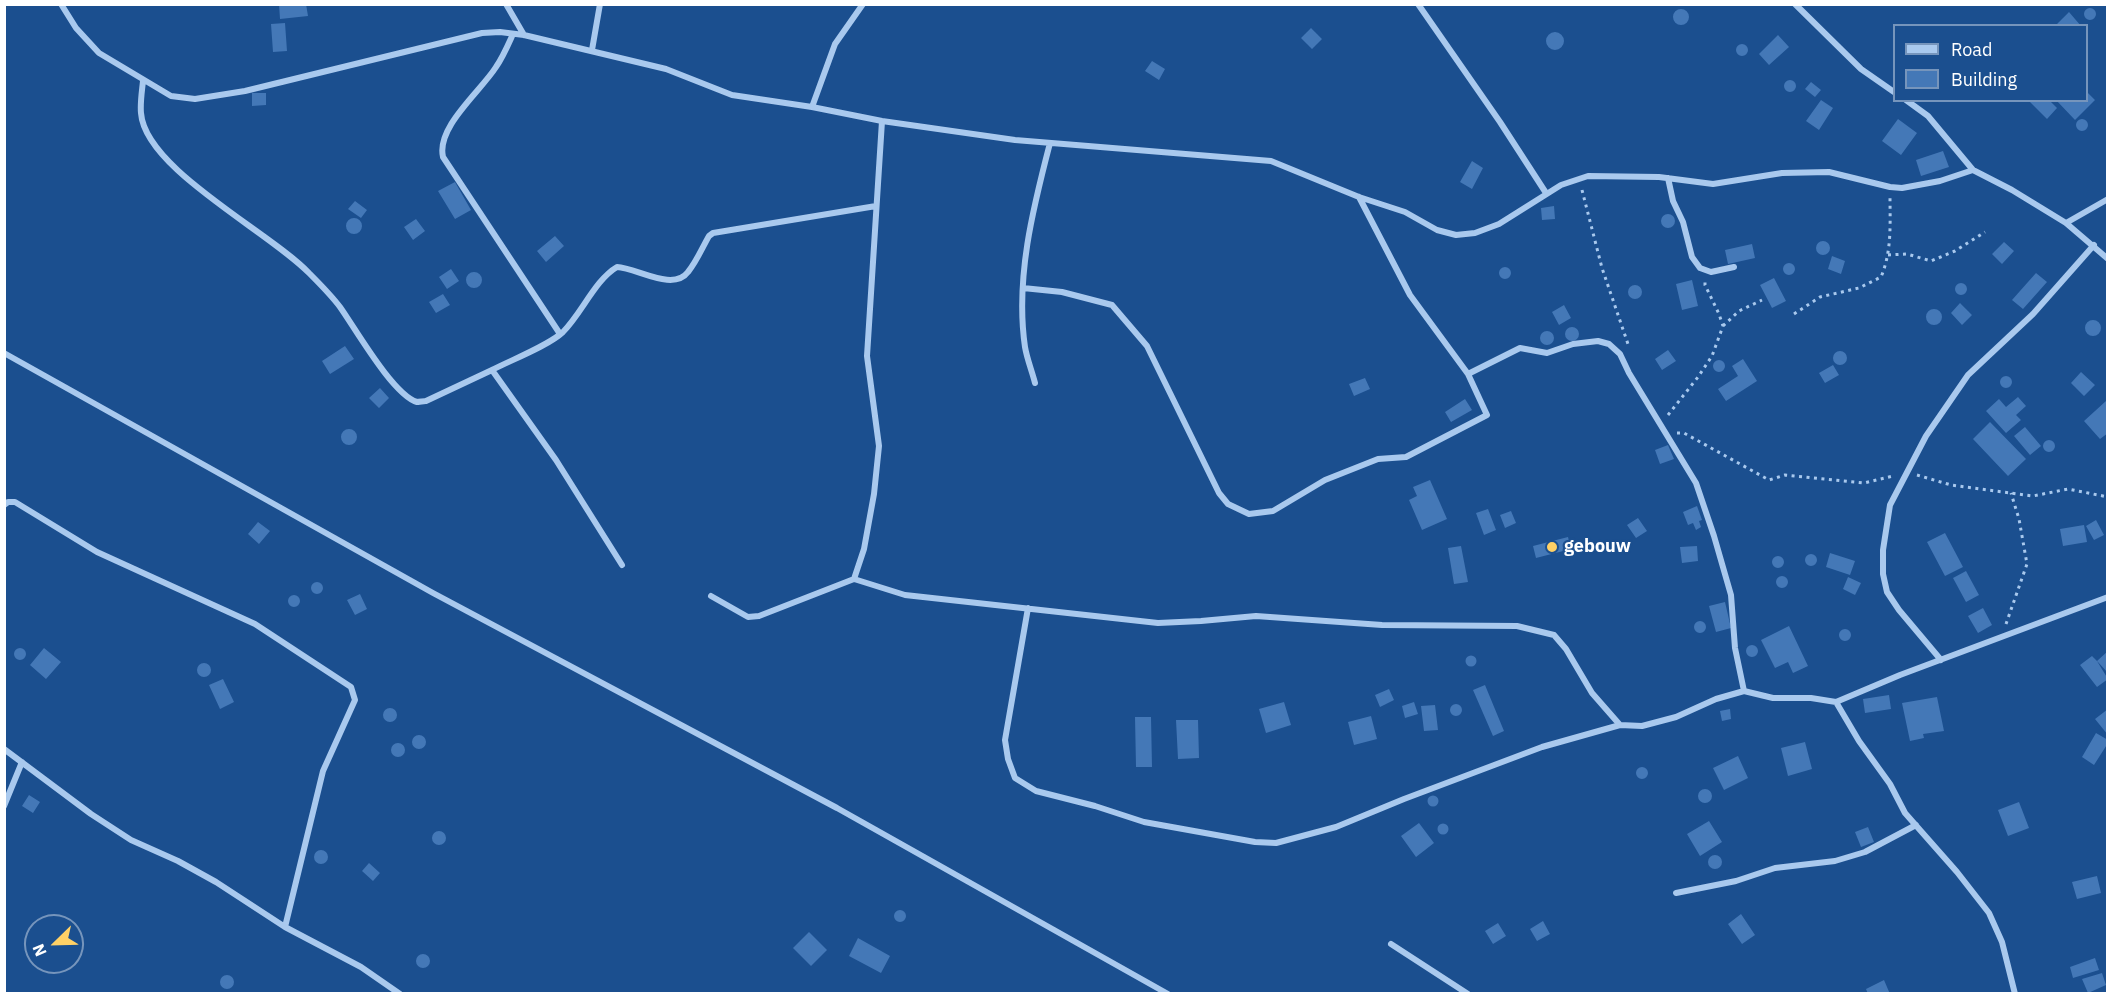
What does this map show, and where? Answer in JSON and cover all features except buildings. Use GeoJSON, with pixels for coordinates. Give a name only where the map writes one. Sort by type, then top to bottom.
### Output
{"type":"FeatureCollection","features":[{"type":"Feature","properties":{"kind":"street"},"geometry":{"type":"LineString","coordinates":[[61,4],[76,28],[99,53],[171,96],[195,99],[245,91],[482,33],[524,35],[666,69],[732,95],[812,107],[882,121],[1015,140],[1271,161],[1359,197],[1405,212],[1437,230],[1456,235],[1475,233],[1499,224],[1561,184],[1588,176],[1668,178],[1713,184],[1782,173],[1829,172],[1902,188],[1940,181],[1973,170]]}},
{"type":"Feature","properties":{"kind":"street"},"geometry":{"type":"LineString","coordinates":[[506,4],[524,35]]}},
{"type":"Feature","properties":{"kind":"street"},"geometry":{"type":"LineString","coordinates":[[592,50],[600,4]]}},
{"type":"Feature","properties":{"kind":"street"},"geometry":{"type":"LineString","coordinates":[[812,107],[835,44],[863,4]]}},
{"type":"Feature","properties":{"kind":"street"},"geometry":{"type":"LineString","coordinates":[[1418,4],[1546,193]]}},
{"type":"Feature","properties":{"kind":"street"},"geometry":{"type":"LineString","coordinates":[[1795,4],[1861,69],[1893,91]]}},
{"type":"Feature","properties":{"kind":"street"},"geometry":{"type":"LineString","coordinates":[[513,34],[496,67],[444,137],[441,148],[442,157],[561,334]]}},
{"type":"Feature","properties":{"kind":"street"},"geometry":{"type":"LineString","coordinates":[[143,81],[141,114],[150,139],[164,158],[211,198],[270,239],[308,272],[338,305],[394,384],[417,402],[426,401],[492,370],[561,334],[606,276],[617,267],[628,267],[669,280],[678,279],[686,275],[713,233],[876,206]]}},
{"type":"Feature","properties":{"kind":"street"},"geometry":{"type":"LineString","coordinates":[[1909,102],[1928,116],[1973,170],[2012,190],[2066,223],[2108,259]]}},
{"type":"Feature","properties":{"kind":"street"},"geometry":{"type":"LineString","coordinates":[[854,579],[864,549],[874,494],[879,446],[867,356],[882,121]]}},
{"type":"Feature","properties":{"kind":"street"},"geometry":{"type":"LineString","coordinates":[[1035,383],[1025,347],[1023,288],[1034,205],[1050,143]]}},
{"type":"Feature","properties":{"kind":"street"},"geometry":{"type":"LineString","coordinates":[[1668,178],[1673,201],[1683,222],[1692,257],[1700,268],[1711,272],[1734,267]]}},
{"type":"Feature","properties":{"kind":"street"},"geometry":{"type":"LineString","coordinates":[[1023,288],[1062,292],[1112,305],[1147,346],[1219,493],[1228,504],[1249,514],[1273,511],[1317,484],[1378,459],[1406,457],[1487,415],[1468,374],[1410,295],[1359,197]]}},
{"type":"Feature","properties":{"kind":"street"},"geometry":{"type":"LineString","coordinates":[[2066,223],[2108,199]]}},
{"type":"Feature","properties":{"kind":"street"},"geometry":{"type":"LineString","coordinates":[[1941,660],[1887,592],[1882,574],[1883,550],[1890,506],[1926,436],[1968,375],[2033,314],[2094,246]]}},
{"type":"Feature","properties":{"kind":"street"},"geometry":{"type":"LineString","coordinates":[[1468,374],[1520,348],[1546,352],[1598,341],[1609,344],[1620,354],[1629,373],[1696,483],[1731,595],[1735,648],[1744,691]]}},
{"type":"Feature","properties":{"kind":"street"},"geometry":{"type":"LineString","coordinates":[[4,353],[433,593],[837,808],[1168,993]]}},
{"type":"Feature","properties":{"kind":"street"},"geometry":{"type":"LineString","coordinates":[[492,370],[556,460],[622,565]]}},
{"type":"Feature","properties":{"kind":"street"},"geometry":{"type":"LineString","coordinates":[[4,505],[8,502],[15,502],[97,552],[255,624],[351,687],[355,700],[323,771],[285,927]]}},
{"type":"Feature","properties":{"kind":"street"},"geometry":{"type":"LineString","coordinates":[[711,596],[748,617],[759,616],[854,579],[905,595],[1158,623],[1256,616],[1382,626],[1517,626],[1554,634],[1566,649],[1592,693],[1620,725]]}},
{"type":"Feature","properties":{"kind":"street"},"geometry":{"type":"LineString","coordinates":[[1028,608],[1005,740],[1008,759],[1015,778],[1036,791],[1095,806],[1144,822],[1255,842],[1276,843],[1336,827],[1542,747],[1620,725],[1642,726],[1676,717],[1716,699],[1744,691],[1773,698],[1811,698],[1836,702],[2108,597]]}},
{"type":"Feature","properties":{"kind":"street"},"geometry":{"type":"LineString","coordinates":[[1836,702],[1859,741],[1890,784],[1905,813],[1951,864],[1989,914],[2002,942],[2015,993]]}},
{"type":"Feature","properties":{"kind":"street"},"geometry":{"type":"LineString","coordinates":[[4,749],[91,814],[131,840],[178,861],[216,882],[285,927],[361,967],[400,993]]}},
{"type":"Feature","properties":{"kind":"street"},"geometry":{"type":"LineString","coordinates":[[4,806],[22,762]]}},
{"type":"Feature","properties":{"kind":"street"},"geometry":{"type":"LineString","coordinates":[[1676,893],[1736,881],[1775,868],[1836,861],[1865,852],[1916,825]]}},
{"type":"Feature","properties":{"kind":"street"},"geometry":{"type":"LineString","coordinates":[[1391,944],[1468,993]]}},
{"type":"Feature","properties":{"kind":"path"},"geometry":{"type":"LineString","coordinates":[[1579,179],[1602,268],[1629,348]]}},
{"type":"Feature","properties":{"kind":"path"},"geometry":{"type":"LineString","coordinates":[[1794,314],[1820,297],[1870,284],[1881,277],[1888,255],[1890,187]]}},
{"type":"Feature","properties":{"kind":"path"},"geometry":{"type":"LineString","coordinates":[[1888,255],[1907,254],[1931,261],[1955,251],[1985,232]]}},
{"type":"Feature","properties":{"kind":"path"},"geometry":{"type":"LineString","coordinates":[[1704,270],[1705,285],[1723,326]]}},
{"type":"Feature","properties":{"kind":"path"},"geometry":{"type":"LineString","coordinates":[[1661,424],[1712,356],[1723,326],[1739,311],[1762,300]]}},
{"type":"Feature","properties":{"kind":"path"},"geometry":{"type":"LineString","coordinates":[[1666,432],[1684,434],[1769,480],[1785,474],[1864,483],[1907,473],[1951,485],[2033,496],[2068,489],[2108,497]]}},
{"type":"Feature","properties":{"kind":"path"},"geometry":{"type":"LineString","coordinates":[[2002,637],[2027,564],[2019,519],[2011,493]]}},
{"type":"Feature","properties":{"kind":"place","name":"gebouw"},"geometry":{"type":"Point","coordinates":[1552,547]}}]}
